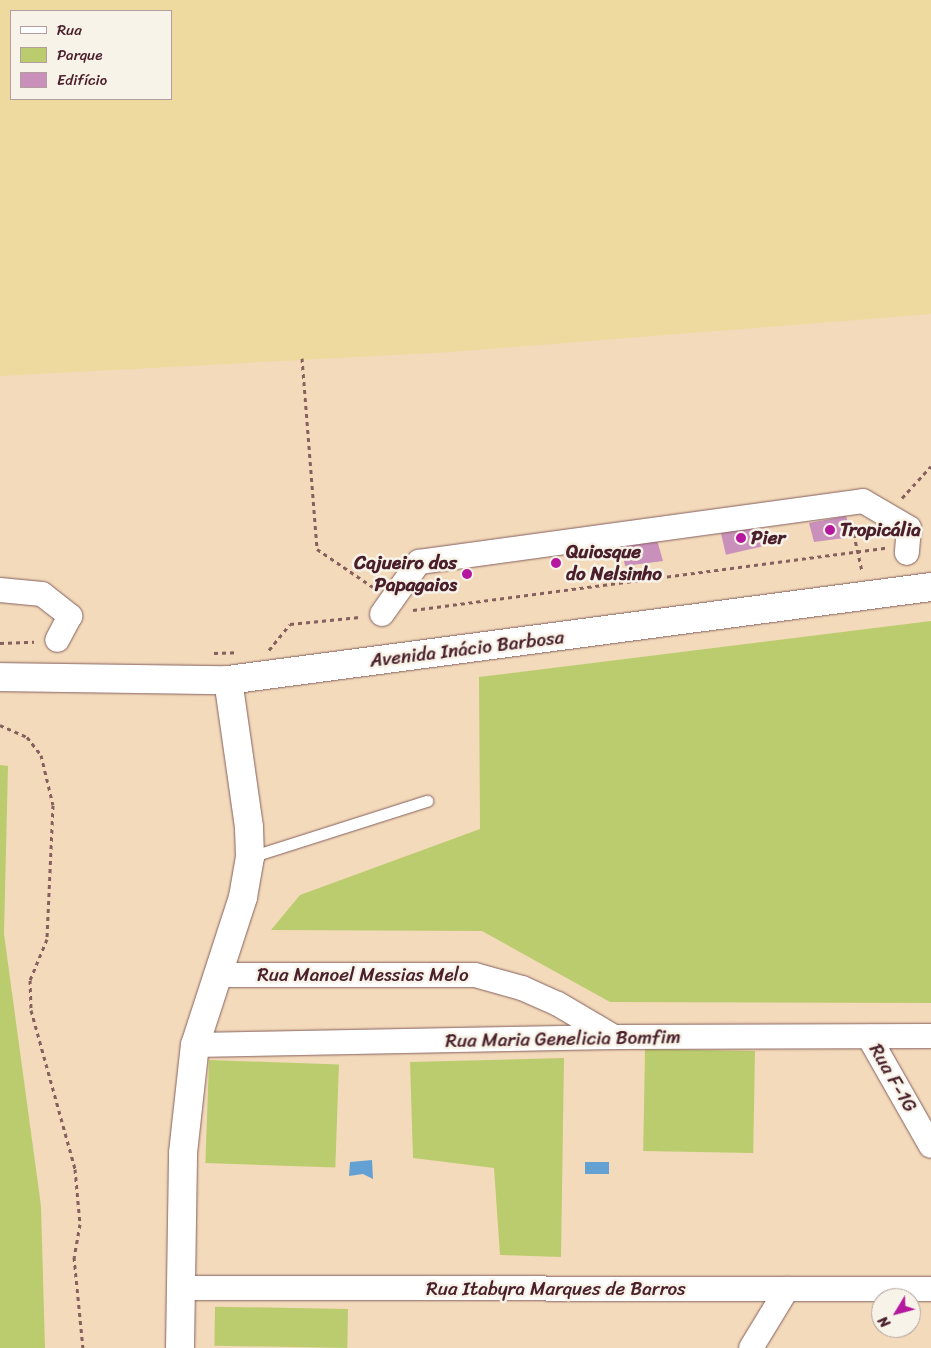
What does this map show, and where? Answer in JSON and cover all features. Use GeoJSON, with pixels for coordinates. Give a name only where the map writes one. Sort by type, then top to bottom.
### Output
{"type":"FeatureCollection","features":[{"type":"Feature","properties":{"kind":"main road","name":"Avenida Inácio Barbosa"},"geometry":{"type":"LineString","coordinates":[[0,677],[228,680],[931,587]]}},
{"type":"Feature","properties":{"kind":"main road"},"geometry":{"type":"LineString","coordinates":[[180,1348],[184,1152],[195,1046],[243,897],[250,857],[249,827],[228,680]]}},
{"type":"Feature","properties":{"kind":"street"},"geometry":{"type":"LineString","coordinates":[[387,607],[418,562],[863,501],[909,528],[907,553]]}},
{"type":"Feature","properties":{"kind":"street"},"geometry":{"type":"LineString","coordinates":[[0,590],[42,594],[70,616],[57,640]]}},
{"type":"Feature","properties":{"kind":"street","name":"Rua Manoel Messias Melo"},"geometry":{"type":"LineString","coordinates":[[219,975],[475,975],[522,988],[558,1004],[614,1038]]}},
{"type":"Feature","properties":{"kind":"street","name":"Rua Maria Genelicia Bomfim"},"geometry":{"type":"LineString","coordinates":[[195,1046],[614,1038],[931,1036]]}},
{"type":"Feature","properties":{"kind":"street","name":"Rua F-1G"},"geometry":{"type":"LineString","coordinates":[[869,1037],[931,1146]]}},
{"type":"Feature","properties":{"kind":"street","name":"Rua Itabyra Marques de Barros"},"geometry":{"type":"LineString","coordinates":[[180,1288],[931,1289]]}},
{"type":"Feature","properties":{"kind":"street"},"geometry":{"type":"LineString","coordinates":[[752,1348],[787,1289]]}},
{"type":"Feature","properties":{"kind":"lane"},"geometry":{"type":"LineString","coordinates":[[250,857],[427,801]]}},
{"type":"Feature","properties":{"kind":"path"},"geometry":{"type":"LineString","coordinates":[[302,358],[317,549],[387,607]]}},
{"type":"Feature","properties":{"kind":"path"},"geometry":{"type":"LineString","coordinates":[[886,515],[931,466]]}},
{"type":"Feature","properties":{"kind":"path"},"geometry":{"type":"LineString","coordinates":[[844,503],[860,551],[865,596]]}},
{"type":"Feature","properties":{"kind":"path"},"geometry":{"type":"LineString","coordinates":[[259,650],[269,650],[290,624],[387,607],[897,546],[907,553]]}},
{"type":"Feature","properties":{"kind":"path"},"geometry":{"type":"LineString","coordinates":[[0,643],[57,640]]}},
{"type":"Feature","properties":{"kind":"path"},"geometry":{"type":"LineString","coordinates":[[211,653],[240,652]]}},
{"type":"Feature","properties":{"kind":"path"},"geometry":{"type":"LineString","coordinates":[[0,725],[27,737],[41,755],[53,805],[47,939],[30,980],[31,1010],[75,1169],[80,1224],[74,1257],[83,1348]]}},
{"type":"Feature","properties":{"kind":"green space"},"geometry":{"type":"Polygon","coordinates":[[[931,621],[931,1003],[610,1002],[482,931],[271,930],[300,895],[480,829],[479,677],[931,621]]]}},
{"type":"Feature","properties":{"kind":"green space"},"geometry":{"type":"Polygon","coordinates":[[[0,765],[8,766],[4,934],[41,1206],[45,1348],[0,1348],[0,765]]]}},
{"type":"Feature","properties":{"kind":"green space"},"geometry":{"type":"Polygon","coordinates":[[[645,1049],[755,1051],[753,1153],[643,1151],[645,1049]]]}},
{"type":"Feature","properties":{"kind":"green space"},"geometry":{"type":"Polygon","coordinates":[[[564,1058],[561,1257],[500,1255],[494,1168],[413,1158],[410,1062],[564,1058]]]}},
{"type":"Feature","properties":{"kind":"green space"},"geometry":{"type":"Polygon","coordinates":[[[209,1060],[339,1065],[335,1167],[205,1163],[209,1060]]]}},
{"type":"Feature","properties":{"kind":"green space"},"geometry":{"type":"Polygon","coordinates":[[[215,1307],[348,1309],[347,1348],[214,1346],[215,1307]]]}},
{"type":"Feature","properties":{"kind":"sand"},"geometry":{"type":"Polygon","coordinates":[[[0,0],[931,0],[931,314],[451,352],[0,376],[0,0]]]}},
{"type":"Feature","properties":{"kind":"water"},"geometry":{"type":"Polygon","coordinates":[[[372,1160],[373,1179],[363,1174],[349,1176],[350,1162],[372,1160]]]}},
{"type":"Feature","properties":{"kind":"water"},"geometry":{"type":"Polygon","coordinates":[[[585,1162],[609,1162],[609,1174],[585,1174],[585,1162]]]}},
{"type":"Feature","properties":{"kind":"building","name":"Tropicália"},"geometry":{"type":"Polygon","coordinates":[[[846,516],[852,537],[814,542],[809,523],[846,516]]]}},
{"type":"Feature","properties":{"kind":"building","name":"Pier"},"geometry":{"type":"Polygon","coordinates":[[[757,525],[762,546],[726,555],[721,533],[757,525]]]}},
{"type":"Feature","properties":{"kind":"building"},"geometry":{"type":"Polygon","coordinates":[[[657,540],[663,561],[625,566],[621,546],[657,540]]]}},
{"type":"Feature","properties":{"kind":"place","name":"Tropicália"},"geometry":{"type":"Point","coordinates":[830,530]}},
{"type":"Feature","properties":{"kind":"place","name":"Pier"},"geometry":{"type":"Point","coordinates":[741,538]}},
{"type":"Feature","properties":{"kind":"place","name":"Quiosque do Nelsinho"},"geometry":{"type":"Point","coordinates":[556,563]}},
{"type":"Feature","properties":{"kind":"place","name":"Cajueiro dos Papagaios"},"geometry":{"type":"Point","coordinates":[467,574]}}]}
